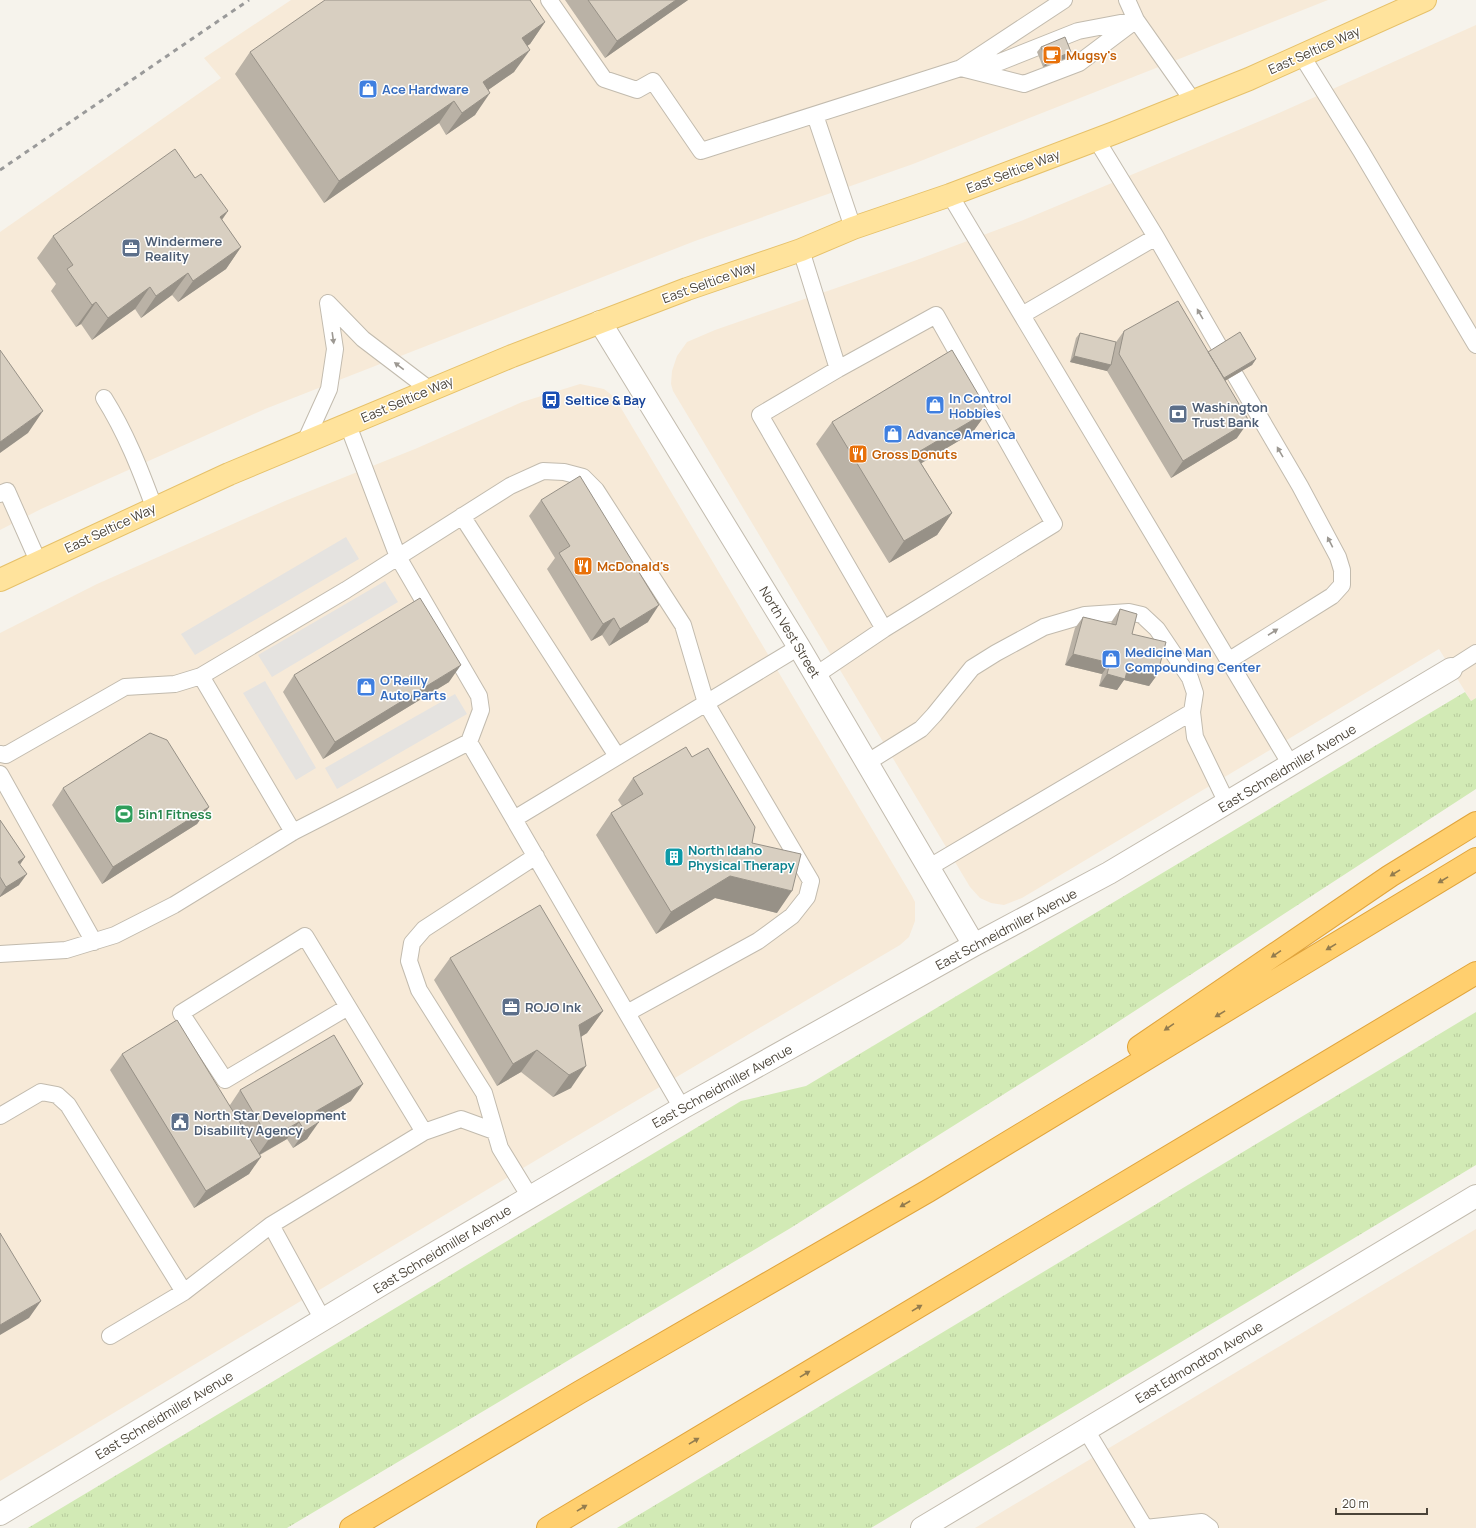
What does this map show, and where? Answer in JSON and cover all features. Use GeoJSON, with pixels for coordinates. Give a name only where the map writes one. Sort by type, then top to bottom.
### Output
{"type":"FeatureCollection","features":[{"type":"Feature","properties":{"kind":"highway"},"geometry":{"type":"LineString","coordinates":[[928,1191],[1390,876],[1476,823]]}},
{"type":"Feature","properties":{"kind":"highway"},"geometry":{"type":"LineString","coordinates":[[351,1528],[580,1392],[928,1191],[1476,860]]}},
{"type":"Feature","properties":{"kind":"highway"},"geometry":{"type":"LineString","coordinates":[[548,1528],[1476,973]]}},
{"type":"Feature","properties":{"kind":"main road","name":"East Seltice Way"},"geometry":{"type":"LineString","coordinates":[[0,580],[154,507],[430,390],[687,289],[801,250],[853,228],[950,195],[1193,101],[1302,56],[1425,0]]}},
{"type":"Feature","properties":{"kind":"street","name":"North Vest Street"},"geometry":{"type":"LineString","coordinates":[[600,322],[816,675],[974,945]]}},
{"type":"Feature","properties":{"kind":"street","name":"East Schneidmiller Avenue"},"geometry":{"type":"LineString","coordinates":[[0,1514],[323,1320],[682,1108],[974,945],[1109,873],[1451,669]]}},
{"type":"Feature","properties":{"kind":"street","name":"East Edmondton Avenue"},"geometry":{"type":"LineString","coordinates":[[922,1528],[1476,1196]]}},
{"type":"Feature","properties":{"kind":"lane"},"geometry":{"type":"LineString","coordinates":[[549,0],[604,79],[637,90],[653,81],[701,151],[961,68],[1000,62],[1078,31],[1136,20]]}},
{"type":"Feature","properties":{"kind":"lane"},"geometry":{"type":"LineString","coordinates":[[961,68],[1064,0]]}},
{"type":"Feature","properties":{"kind":"lane"},"geometry":{"type":"LineString","coordinates":[[1127,0],[1136,20],[1193,101]]}},
{"type":"Feature","properties":{"kind":"lane"},"geometry":{"type":"LineString","coordinates":[[961,68],[1024,84],[1079,63],[1136,20]]}},
{"type":"Feature","properties":{"kind":"lane"},"geometry":{"type":"LineString","coordinates":[[1302,56],[1362,150],[1476,345]]}},
{"type":"Feature","properties":{"kind":"lane"},"geometry":{"type":"LineString","coordinates":[[815,115],[853,228]]}},
{"type":"Feature","properties":{"kind":"lane"},"geometry":{"type":"LineString","coordinates":[[1096,139],[1156,237],[1220,348]]}},
{"type":"Feature","properties":{"kind":"lane"},"geometry":{"type":"LineString","coordinates":[[950,195],[1291,765]]}},
{"type":"Feature","properties":{"kind":"lane"},"geometry":{"type":"LineString","coordinates":[[1022,315],[1156,237]]}},
{"type":"Feature","properties":{"kind":"lane"},"geometry":{"type":"LineString","coordinates":[[801,250],[838,369]]}},
{"type":"Feature","properties":{"kind":"lane"},"geometry":{"type":"LineString","coordinates":[[305,442],[329,389],[335,349],[328,303],[363,339],[430,390]]}},
{"type":"Feature","properties":{"kind":"lane"},"geometry":{"type":"LineString","coordinates":[[816,675],[884,629],[1054,524],[936,315],[838,369],[760,415],[884,629]]}},
{"type":"Feature","properties":{"kind":"lane"},"geometry":{"type":"LineString","coordinates":[[1228,661],[1332,596],[1342,585],[1342,570],[1338,557],[1300,486],[1235,375]]}},
{"type":"Feature","properties":{"kind":"lane"},"geometry":{"type":"LineString","coordinates":[[104,398],[121,425],[133,450],[154,507]]}},
{"type":"Feature","properties":{"kind":"lane"},"geometry":{"type":"LineString","coordinates":[[0,954],[66,950],[115,935],[174,905],[293,832],[469,742],[480,710],[479,696],[398,557],[348,424]]}},
{"type":"Feature","properties":{"kind":"lane"},"geometry":{"type":"LineString","coordinates":[[0,754],[6,755],[125,688],[175,684],[201,676],[398,557],[510,486],[543,471],[564,472],[583,477],[596,490],[683,625],[706,703],[811,881],[807,897],[792,916],[758,941],[627,1013]]}},
{"type":"Feature","properties":{"kind":"lane"},"geometry":{"type":"LineString","coordinates":[[0,494],[7,491],[38,561]]}},
{"type":"Feature","properties":{"kind":"lane"},"geometry":{"type":"LineString","coordinates":[[462,516],[617,756]]}},
{"type":"Feature","properties":{"kind":"lane"},"geometry":{"type":"LineString","coordinates":[[868,762],[921,729],[972,668],[1044,627],[1085,615],[1129,612],[1142,615],[1157,629],[1190,678],[1195,693],[1192,712],[1195,737],[1227,803]]}},
{"type":"Feature","properties":{"kind":"lane"},"geometry":{"type":"LineString","coordinates":[[514,819],[799,647]]}},
{"type":"Feature","properties":{"kind":"lane"},"geometry":{"type":"LineString","coordinates":[[1451,669],[1476,653]]}},
{"type":"Feature","properties":{"kind":"lane"},"geometry":{"type":"LineString","coordinates":[[201,676],[293,832]]}},
{"type":"Feature","properties":{"kind":"lane"},"geometry":{"type":"LineString","coordinates":[[928,868],[1192,712]]}},
{"type":"Feature","properties":{"kind":"lane"},"geometry":{"type":"LineString","coordinates":[[469,742],[682,1108]]}},
{"type":"Feature","properties":{"kind":"lane"},"geometry":{"type":"LineString","coordinates":[[0,774],[94,942]]}},
{"type":"Feature","properties":{"kind":"lane"},"geometry":{"type":"LineString","coordinates":[[530,1197],[500,1148],[484,1093],[419,990],[409,961],[412,943],[424,929],[536,856]]}},
{"type":"Feature","properties":{"kind":"lane"},"geometry":{"type":"LineString","coordinates":[[348,1006],[225,1080],[181,1013],[304,936],[348,1006],[424,1132]]}},
{"type":"Feature","properties":{"kind":"lane"},"geometry":{"type":"LineString","coordinates":[[0,1116],[41,1092],[57,1095],[68,1105],[184,1292]]}},
{"type":"Feature","properties":{"kind":"lane"},"geometry":{"type":"LineString","coordinates":[[110,1336],[184,1292],[271,1225],[424,1132],[461,1119],[494,1131]]}},
{"type":"Feature","properties":{"kind":"lane"},"geometry":{"type":"LineString","coordinates":[[271,1225],[323,1320]]}},
{"type":"Feature","properties":{"kind":"lane"},"geometry":{"type":"LineString","coordinates":[[1086,1430],[1145,1528],[1202,1522],[1210,1528]]}},
{"type":"Feature","properties":{"kind":"shaded area"},"geometry":{"type":"Polygon","coordinates":[[[291,0],[1328,0],[913,164],[695,241],[265,409],[41,509],[0,530],[0,232],[221,78],[204,58],[291,0]]]}},
{"type":"Feature","properties":{"kind":"shaded area"},"geometry":{"type":"Polygon","coordinates":[[[1476,25],[1476,698],[1471,701],[1439,649],[1022,898],[1004,905],[991,903],[980,898],[970,887],[673,391],[671,384],[672,371],[677,356],[687,342],[715,330],[914,261],[1021,221],[1279,113],[1476,25]]]}},
{"type":"Feature","properties":{"kind":"shaded area"},"geometry":{"type":"Polygon","coordinates":[[[580,384],[604,389],[613,396],[621,408],[912,896],[915,902],[915,921],[909,937],[900,945],[570,1140],[0,1481],[0,633],[97,584],[285,501],[415,449],[522,402],[580,384]]]}},
{"type":"Feature","properties":{"kind":"shaded area"},"geometry":{"type":"Polygon","coordinates":[[[346,537],[359,559],[195,655],[181,634],[346,537]]]}},
{"type":"Feature","properties":{"kind":"shaded area"},"geometry":{"type":"Polygon","coordinates":[[[385,581],[398,602],[272,677],[258,655],[385,581]]]}},
{"type":"Feature","properties":{"kind":"shaded area"},"geometry":{"type":"Polygon","coordinates":[[[265,681],[316,768],[296,780],[243,693],[265,681]]]}},
{"type":"Feature","properties":{"kind":"shaded area"},"geometry":{"type":"Polygon","coordinates":[[[455,694],[467,714],[337,789],[325,768],[455,694]]]}},
{"type":"Feature","properties":{"kind":"shaded area"},"geometry":{"type":"Polygon","coordinates":[[[1476,1229],[1476,1528],[975,1528],[1476,1229]]]}},
{"type":"Feature","properties":{"kind":"green space"},"geometry":{"type":"Polygon","coordinates":[[[1465,692],[1471,701],[1476,698],[1476,789],[1090,1040],[789,1229],[287,1528],[28,1528],[741,1101],[806,1086],[1465,692]]]}},
{"type":"Feature","properties":{"kind":"green space"},"geometry":{"type":"Polygon","coordinates":[[[1476,1012],[1476,1165],[871,1528],[617,1528],[1476,1012]]]}},
{"type":"Feature","properties":{"kind":"building","name":"Ace Hardware"},"geometry":{"type":"Polygon","coordinates":[[[325,0],[530,0],[545,22],[522,38],[530,50],[483,82],[490,93],[462,113],[454,101],[339,181],[250,52],[325,0]]]}},
{"type":"Feature","properties":{"kind":"building"},"geometry":{"type":"Polygon","coordinates":[[[588,0],[676,0],[617,41],[588,0]]]}},
{"type":"Feature","properties":{"kind":"building"},"geometry":{"type":"Polygon","coordinates":[[[1065,37],[1071,52],[1047,62],[1041,47],[1065,37]]]}},
{"type":"Feature","properties":{"kind":"building","name":"Windermere Reality"},"geometry":{"type":"Polygon","coordinates":[[[175,149],[195,178],[201,174],[228,211],[220,217],[241,247],[193,281],[188,273],[156,296],[150,287],[108,318],[96,302],[92,305],[67,269],[73,265],[53,236],[175,149]]]}},
{"type":"Feature","properties":{"kind":"building","name":"Washington Trust Bank"},"geometry":{"type":"Polygon","coordinates":[[[1178,301],[1249,421],[1183,461],[1119,354],[1124,331],[1178,301]]]}},
{"type":"Feature","properties":{"kind":"building"},"geometry":{"type":"Polygon","coordinates":[[[1240,332],[1256,359],[1224,378],[1208,352],[1240,332]]]}},
{"type":"Feature","properties":{"kind":"building"},"geometry":{"type":"Polygon","coordinates":[[[1080,333],[1116,342],[1111,365],[1074,356],[1080,333]]]}},
{"type":"Feature","properties":{"kind":"building"},"geometry":{"type":"Polygon","coordinates":[[[0,350],[43,411],[0,442],[0,350]]]}},
{"type":"Feature","properties":{"kind":"building"},"geometry":{"type":"Polygon","coordinates":[[[952,350],[988,411],[915,454],[952,513],[904,541],[832,422],[952,350]]]}},
{"type":"Feature","properties":{"kind":"building","name":"McDonald's"},"geometry":{"type":"Polygon","coordinates":[[[580,476],[659,605],[620,629],[614,618],[603,624],[559,553],[570,546],[541,500],[580,476]]]}},
{"type":"Feature","properties":{"kind":"building","name":"O'Reilly Auto Parts"},"geometry":{"type":"Polygon","coordinates":[[[420,598],[461,665],[335,742],[294,675],[420,598]]]}},
{"type":"Feature","properties":{"kind":"building","name":"Medicine Man Compounding Center"},"geometry":{"type":"Polygon","coordinates":[[[1120,609],[1137,614],[1132,634],[1166,642],[1157,675],[1128,667],[1125,679],[1107,674],[1110,663],[1073,654],[1083,617],[1116,625],[1120,609]]]}},
{"type":"Feature","properties":{"kind":"building","name":"5in1 Fitness"},"geometry":{"type":"Polygon","coordinates":[[[150,733],[167,740],[209,807],[113,867],[63,788],[150,733]]]}},
{"type":"Feature","properties":{"kind":"building","name":"North Idaho Physical Therapy"},"geometry":{"type":"Polygon","coordinates":[[[686,747],[692,757],[708,748],[755,827],[752,843],[801,854],[792,891],[730,876],[671,912],[611,813],[643,794],[633,778],[686,747]]]}},
{"type":"Feature","properties":{"kind":"building"},"geometry":{"type":"Polygon","coordinates":[[[0,820],[25,857],[18,862],[27,874],[6,887],[0,877],[0,820]]]}},
{"type":"Feature","properties":{"kind":"building","name":"ROJO Ink"},"geometry":{"type":"Polygon","coordinates":[[[540,905],[603,1011],[579,1025],[586,1066],[569,1075],[537,1050],[513,1064],[450,958],[540,905]]]}},
{"type":"Feature","properties":{"kind":"building","name":"North Star Development Disability Agency"},"geometry":{"type":"Polygon","coordinates":[[[177,1020],[261,1157],[206,1191],[122,1054],[177,1020]]]}},
{"type":"Feature","properties":{"kind":"building"},"geometry":{"type":"Polygon","coordinates":[[[334,1035],[363,1084],[313,1113],[319,1122],[305,1131],[299,1122],[269,1139],[240,1090],[334,1035]]]}},
{"type":"Feature","properties":{"kind":"building"},"geometry":{"type":"Polygon","coordinates":[[[0,1233],[41,1301],[0,1325],[0,1233]]]}},
{"type":"Feature","properties":{"kind":"railway"},"geometry":{"type":"LineString","coordinates":[[0,170],[249,0]]}},
{"type":"Feature","properties":{"kind":"place","name":"Mugsy's"},"geometry":{"type":"Point","coordinates":[1052,55]}},
{"type":"Feature","properties":{"kind":"place","name":"Ace Hardware"},"geometry":{"type":"Point","coordinates":[368,89]}},
{"type":"Feature","properties":{"kind":"place","name":"Windermere Reality"},"geometry":{"type":"Point","coordinates":[131,248]}},
{"type":"Feature","properties":{"kind":"place","name":"Seltice & Bay"},"geometry":{"type":"Point","coordinates":[551,400]}},
{"type":"Feature","properties":{"kind":"place","name":"In Control Hobbies"},"geometry":{"type":"Point","coordinates":[935,405]}},
{"type":"Feature","properties":{"kind":"place","name":"Washington Trust Bank"},"geometry":{"type":"Point","coordinates":[1178,414]}},
{"type":"Feature","properties":{"kind":"place","name":"Advance America"},"geometry":{"type":"Point","coordinates":[893,434]}},
{"type":"Feature","properties":{"kind":"place","name":"Gross Donuts"},"geometry":{"type":"Point","coordinates":[858,454]}},
{"type":"Feature","properties":{"kind":"place","name":"McDonald's"},"geometry":{"type":"Point","coordinates":[583,566]}},
{"type":"Feature","properties":{"kind":"place","name":"Medicine Man Compounding Center"},"geometry":{"type":"Point","coordinates":[1111,659]}},
{"type":"Feature","properties":{"kind":"place","name":"O'Reilly Auto Parts"},"geometry":{"type":"Point","coordinates":[366,687]}},
{"type":"Feature","properties":{"kind":"place","name":"5in1 Fitness"},"geometry":{"type":"Point","coordinates":[124,814]}},
{"type":"Feature","properties":{"kind":"place","name":"North Idaho Physical Therapy"},"geometry":{"type":"Point","coordinates":[674,857]}},
{"type":"Feature","properties":{"kind":"place","name":"ROJO Ink"},"geometry":{"type":"Point","coordinates":[511,1007]}},
{"type":"Feature","properties":{"kind":"place","name":"North Star Development Disability Agency"},"geometry":{"type":"Point","coordinates":[180,1122]}}]}
